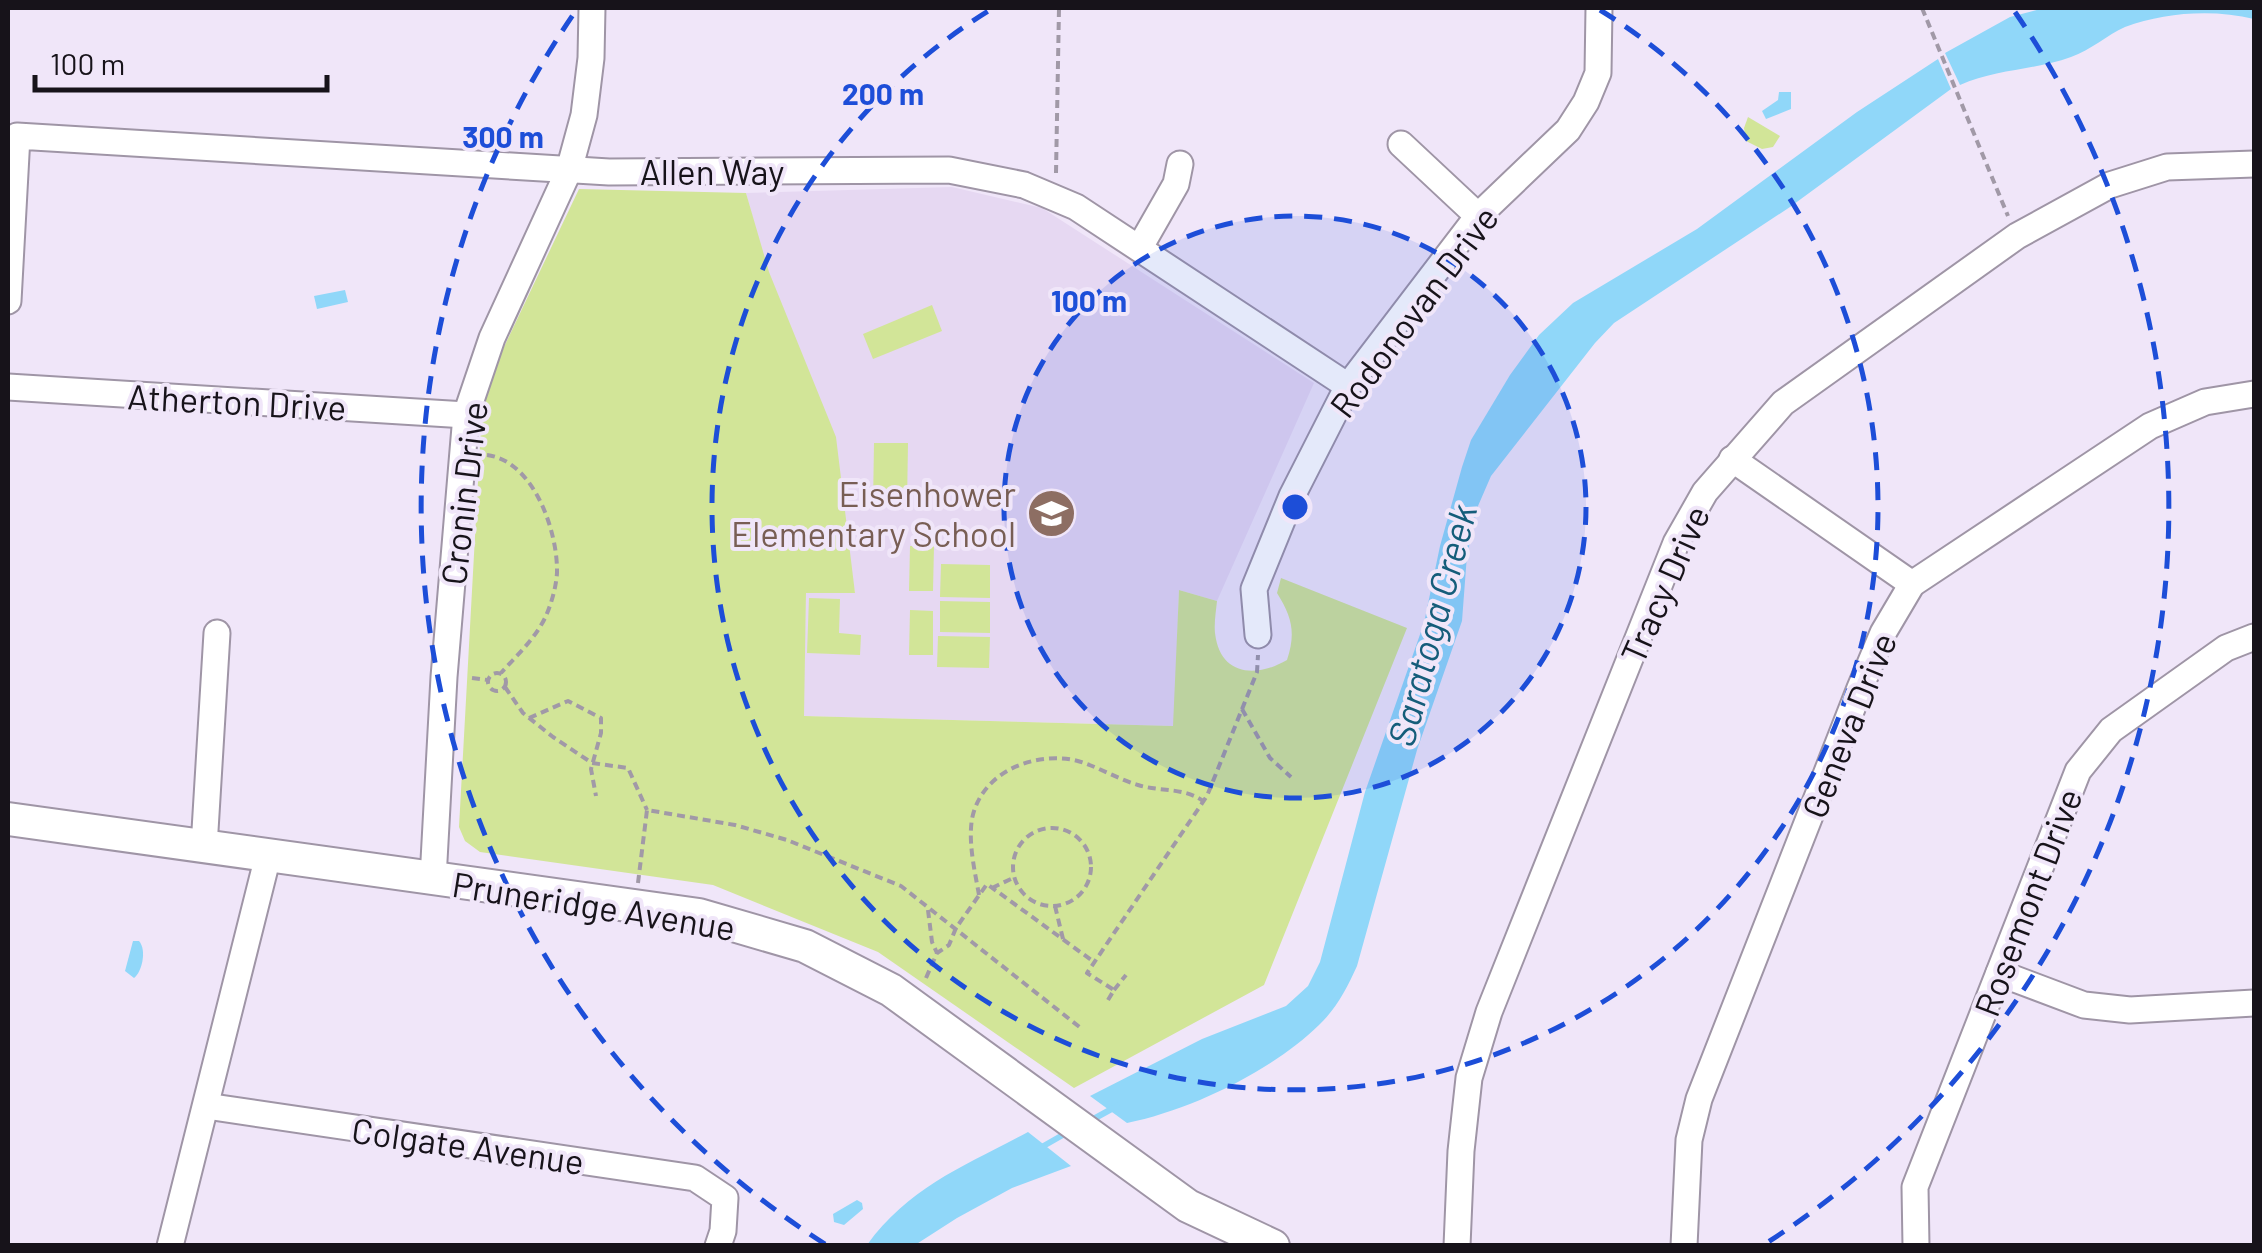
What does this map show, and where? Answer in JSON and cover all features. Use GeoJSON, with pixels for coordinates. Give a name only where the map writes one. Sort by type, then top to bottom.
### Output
{"type":"FeatureCollection","features":[{"type":"Feature","properties":{"kind":"main road","name":"Pruneridge Avenue"},"geometry":{"type":"LineString","coordinates":[[8,819],[699,915],[804,946],[891,990],[1188,1206],[1273,1246]]}},
{"type":"Feature","properties":{"kind":"street","name":"Cronin Drive"},"geometry":{"type":"LineString","coordinates":[[432,880],[466,415],[492,338],[569,170],[584,114],[592,8]]}},
{"type":"Feature","properties":{"kind":"street","name":"Rodonovan Drive"},"geometry":{"type":"LineString","coordinates":[[1258,635],[1254,589],[1292,496],[1348,386],[1478,216],[1568,130],[1598,74],[1599,8]]}},
{"type":"Feature","properties":{"kind":"street","name":"Allen Way"},"geometry":{"type":"LineString","coordinates":[[8,301],[17,136],[569,170],[948,170],[1024,185],[1076,207],[1348,386]]}},
{"type":"Feature","properties":{"kind":"street"},"geometry":{"type":"LineString","coordinates":[[1401,144],[1478,216]]}},
{"type":"Feature","properties":{"kind":"street"},"geometry":{"type":"LineString","coordinates":[[1140,248],[1176,184],[1180,164]]}},
{"type":"Feature","properties":{"kind":"street","name":"Tracy Drive"},"geometry":{"type":"LineString","coordinates":[[1457,1246],[1469,1078],[1489,1012],[1676,543],[1705,492],[1783,403],[2054,213],[2110,184],[2167,168],[2254,164]]}},
{"type":"Feature","properties":{"kind":"street","name":"Atherton Drive"},"geometry":{"type":"LineString","coordinates":[[8,387],[466,415]]}},
{"type":"Feature","properties":{"kind":"street","name":"Geneva Drive"},"geometry":{"type":"LineString","coordinates":[[1684,1246],[1689,1140],[1699,1099],[1877,646],[1912,584],[2150,426],[2205,402],[2254,394]]}},
{"type":"Feature","properties":{"kind":"street"},"geometry":{"type":"LineString","coordinates":[[1732,459],[1912,584]]}},
{"type":"Feature","properties":{"kind":"street"},"geometry":{"type":"LineString","coordinates":[[204,847],[217,633]]}},
{"type":"Feature","properties":{"kind":"street","name":"Rosemont Drive"},"geometry":{"type":"LineString","coordinates":[[1916,1246],[1915,1187],[2078,771],[2111,730],[2226,648],[2254,637]]}},
{"type":"Feature","properties":{"kind":"street"},"geometry":{"type":"LineString","coordinates":[[170,1246],[268,856]]}},
{"type":"Feature","properties":{"kind":"street"},"geometry":{"type":"LineString","coordinates":[[1998,973],[2084,1005],[2130,1010],[2254,1003]]}},
{"type":"Feature","properties":{"kind":"street","name":"Colgate Avenue"},"geometry":{"type":"LineString","coordinates":[[206,1106],[695,1178],[725,1198],[718,1246]]}},
{"type":"Feature","properties":{"kind":"path"},"geometry":{"type":"LineString","coordinates":[[1056,178],[1058,8]]}},
{"type":"Feature","properties":{"kind":"path"},"geometry":{"type":"LineString","coordinates":[[1922,8],[2010,220]]}},
{"type":"Feature","properties":{"kind":"path"},"geometry":{"type":"LineString","coordinates":[[487,455],[500,456],[520,473],[545,512],[556,552],[554,593],[544,620],[502,673],[493,673],[488,680]]}},
{"type":"Feature","properties":{"kind":"path"},"geometry":{"type":"LineString","coordinates":[[1114,990],[1087,973],[1203,801],[1257,672],[1258,635]]}},
{"type":"Feature","properties":{"kind":"path"},"geometry":{"type":"LineString","coordinates":[[502,673],[507,681],[505,687]]}},
{"type":"Feature","properties":{"kind":"path"},"geometry":{"type":"LineString","coordinates":[[472,678],[488,680]]}},
{"type":"Feature","properties":{"kind":"path"},"geometry":{"type":"LineString","coordinates":[[488,680],[494,690],[505,687]]}},
{"type":"Feature","properties":{"kind":"path"},"geometry":{"type":"LineString","coordinates":[[505,687],[529,718],[592,762],[628,768],[647,810],[635,906]]}},
{"type":"Feature","properties":{"kind":"path"},"geometry":{"type":"LineString","coordinates":[[529,718],[568,701],[600,718],[602,732],[592,762],[596,796]]}},
{"type":"Feature","properties":{"kind":"path"},"geometry":{"type":"LineString","coordinates":[[1242,709],[1270,758],[1291,777]]}},
{"type":"Feature","properties":{"kind":"path"},"geometry":{"type":"LineString","coordinates":[[979,896],[973,865],[972,820],[980,798],[1016,764],[1052,758],[1078,761],[1140,786],[1191,792],[1203,801]]}},
{"type":"Feature","properties":{"kind":"path"},"geometry":{"type":"LineString","coordinates":[[647,810],[735,825],[787,840],[902,886],[1082,1028]]}},
{"type":"Feature","properties":{"kind":"path"},"geometry":{"type":"LineString","coordinates":[[1052,828],[1075,836],[1090,856],[1089,880],[1074,900],[1055,906],[1031,900],[1015,877],[1014,860],[1027,837],[1052,828]]}},
{"type":"Feature","properties":{"kind":"path"},"geometry":{"type":"LineString","coordinates":[[992,888],[1015,877]]}},
{"type":"Feature","properties":{"kind":"path"},"geometry":{"type":"LineString","coordinates":[[926,978],[938,953],[949,945],[956,928],[987,884],[1094,962]]}},
{"type":"Feature","properties":{"kind":"path"},"geometry":{"type":"LineString","coordinates":[[1023,910],[1031,900]]}},
{"type":"Feature","properties":{"kind":"path"},"geometry":{"type":"LineString","coordinates":[[1055,906],[1063,939]]}},
{"type":"Feature","properties":{"kind":"path"},"geometry":{"type":"LineString","coordinates":[[928,910],[932,942],[938,953]]}},
{"type":"Feature","properties":{"kind":"path"},"geometry":{"type":"LineString","coordinates":[[1108,1000],[1126,974]]}},
{"type":"Feature","properties":{"kind":"shaded area","name":"Eisenhower Elementary School"},"geometry":{"type":"Polygon","coordinates":[[[952,187],[1042,208],[1314,383],[1217,601],[1179,590],[1174,726],[803,716],[806,593],[855,592],[746,193],[952,187]]]}},
{"type":"Feature","properties":{"kind":"green space"},"geometry":{"type":"Polygon","coordinates":[[[1748,117],[1780,136],[1773,147],[1762,149],[1746,141],[1744,128],[1748,117]]]}},
{"type":"Feature","properties":{"kind":"green space"},"geometry":{"type":"Polygon","coordinates":[[[579,189],[746,193],[769,272],[836,437],[855,593],[806,593],[804,716],[1173,726],[1179,590],[1217,601],[1218,647],[1232,665],[1252,671],[1287,660],[1292,633],[1277,593],[1281,578],[1407,628],[1264,985],[1074,1088],[878,952],[713,885],[480,852],[465,841],[459,827],[483,391],[579,189]]]}},
{"type":"Feature","properties":{"kind":"green space"},"geometry":{"type":"Polygon","coordinates":[[[932,305],[942,331],[873,359],[863,334],[932,305]]]}},
{"type":"Feature","properties":{"kind":"green space"},"geometry":{"type":"Polygon","coordinates":[[[874,443],[908,443],[907,504],[873,504],[874,443]]]}},
{"type":"Feature","properties":{"kind":"green space"},"geometry":{"type":"Polygon","coordinates":[[[910,546],[934,546],[933,591],[909,591],[910,546]]]}},
{"type":"Feature","properties":{"kind":"green space"},"geometry":{"type":"Polygon","coordinates":[[[941,564],[990,565],[990,598],[940,597],[941,564]]]}},
{"type":"Feature","properties":{"kind":"green space"},"geometry":{"type":"Polygon","coordinates":[[[809,598],[840,599],[839,633],[861,635],[860,655],[807,653],[809,598]]]}},
{"type":"Feature","properties":{"kind":"green space"},"geometry":{"type":"Polygon","coordinates":[[[940,601],[990,602],[990,633],[940,632],[940,601]]]}},
{"type":"Feature","properties":{"kind":"green space"},"geometry":{"type":"Polygon","coordinates":[[[910,610],[933,611],[933,655],[909,655],[910,610]]]}},
{"type":"Feature","properties":{"kind":"green space"},"geometry":{"type":"Polygon","coordinates":[[[938,636],[990,637],[989,668],[937,667],[938,636]]]}},
{"type":"Feature","properties":{"kind":"water"},"geometry":{"type":"Polygon","coordinates":[[[2044,8],[2254,8],[2254,19],[2206,13],[2156,18],[2125,27],[2071,57],[1960,85],[1945,53],[2010,17],[2044,8]]]}},
{"type":"Feature","properties":{"kind":"water"},"geometry":{"type":"Polygon","coordinates":[[[1938,59],[1951,89],[1790,207],[1614,323],[1491,476],[1478,506],[1467,555],[1462,621],[1417,750],[1357,966],[1331,1012],[1278,1058],[1177,1109],[1127,1123],[1090,1096],[1202,1039],[1286,1006],[1308,986],[1320,962],[1365,792],[1424,623],[1440,546],[1471,440],[1539,335],[1573,303],[1697,229],[1857,112],[1938,59]]]}},
{"type":"Feature","properties":{"kind":"water"},"geometry":{"type":"Polygon","coordinates":[[[1779,92],[1791,92],[1791,109],[1766,119],[1762,111],[1778,100],[1779,92]]]}},
{"type":"Feature","properties":{"kind":"water"},"geometry":{"type":"Polygon","coordinates":[[[345,290],[348,302],[317,309],[314,296],[345,290]]]}},
{"type":"Feature","properties":{"kind":"water"},"geometry":{"type":"Polygon","coordinates":[[[133,941],[139,941],[143,955],[134,978],[125,971],[133,941]]]}},
{"type":"Feature","properties":{"kind":"water"},"geometry":{"type":"Polygon","coordinates":[[[1028,1132],[1071,1166],[1012,1188],[915,1245],[867,1245],[920,1192],[1028,1132]]]}},
{"type":"Feature","properties":{"kind":"water"},"geometry":{"type":"Polygon","coordinates":[[[857,1200],[863,1209],[844,1225],[834,1222],[833,1214],[857,1200]]]}},
{"type":"Feature","properties":{"kind":"waterway","name":"Saratoga Creek"},"geometry":{"type":"LineString","coordinates":[[1088,1122],[1117,1106]]}},
{"type":"Feature","properties":{"kind":"waterway","name":"Saratoga Creek"},"geometry":{"type":"LineString","coordinates":[[1040,1148],[1068,1132]]}},
{"type":"Feature","properties":{"kind":"place","name":"Eisenhower Elementary School"},"geometry":{"type":"Point","coordinates":[1051,513]}}]}
